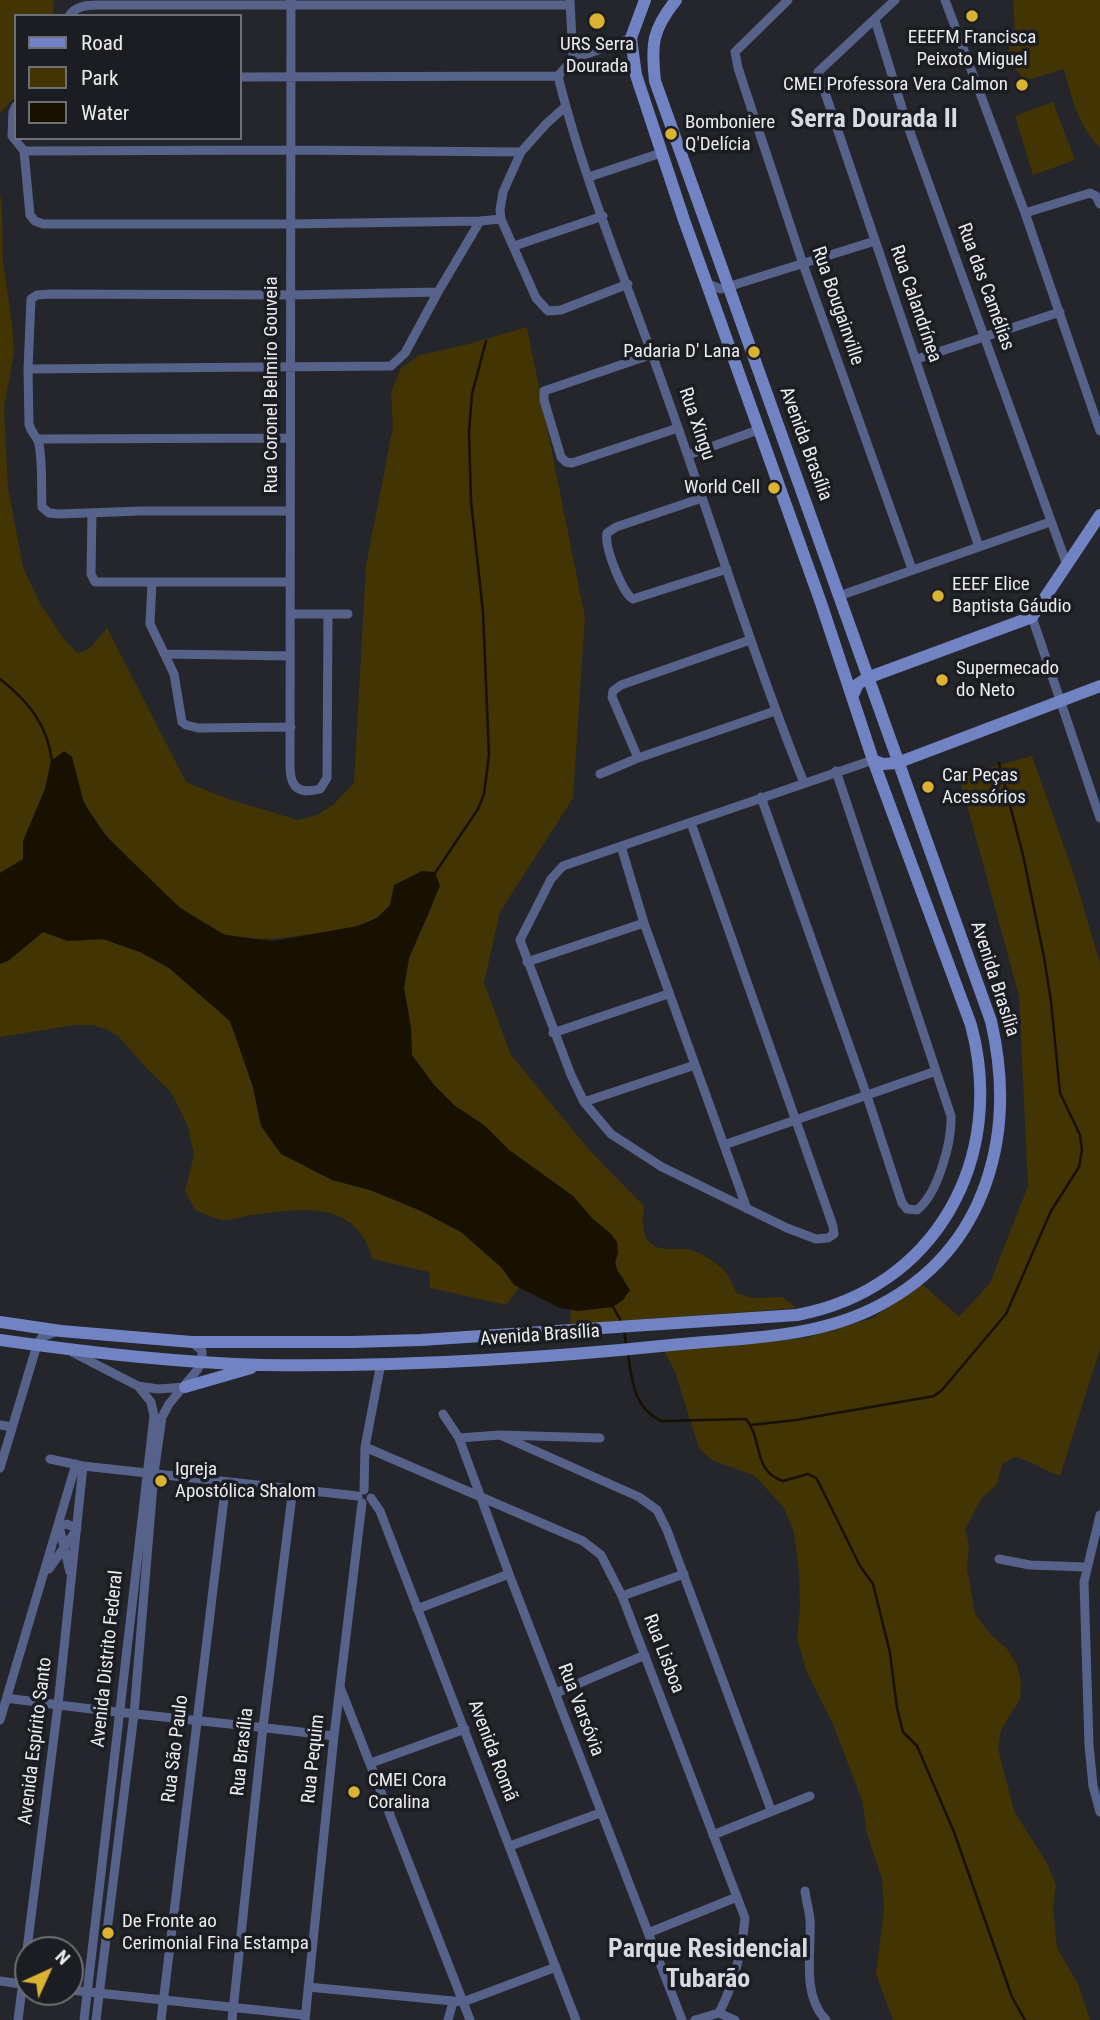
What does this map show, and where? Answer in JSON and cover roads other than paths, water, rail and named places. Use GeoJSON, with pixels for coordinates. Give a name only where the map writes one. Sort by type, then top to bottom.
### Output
{"type":"FeatureCollection","features":[{"type":"Feature","properties":{"kind":"street","name":"Avenida Brasília"},"geometry":{"type":"LineString","coordinates":[[0,1322],[61,1331],[192,1342],[421,1340],[797,1315],[847,1301],[874,1287],[918,1252],[934,1235],[964,1186],[978,1127],[981,1074],[978,1050],[873,760],[853,695],[661,153],[636,75],[631,38],[645,0]]}},
{"type":"Feature","properties":{"kind":"street","name":"Avenida Brasília"},"geometry":{"type":"LineString","coordinates":[[0,1340],[68,1349],[261,1365],[511,1359],[795,1332],[829,1326],[883,1304],[924,1275],[971,1219],[984,1192],[995,1156],[1000,1123],[1001,1086],[996,1045],[981,992],[655,82],[653,38],[657,27],[676,0]]}},
{"type":"Feature","properties":{"kind":"street","name":"Rua Bougainville"},"geometry":{"type":"LineString","coordinates":[[788,0],[735,52],[747,97],[803,264],[912,569]]}},
{"type":"Feature","properties":{"kind":"street"},"geometry":{"type":"LineString","coordinates":[[875,20],[895,0]]}},
{"type":"Feature","properties":{"kind":"street"},"geometry":{"type":"LineString","coordinates":[[945,0],[1025,213],[1100,431]]}},
{"type":"Feature","properties":{"kind":"street","name":"Rua Coronel Belmiro Gouveia"},"geometry":{"type":"LineString","coordinates":[[290,3],[290,769],[291,785],[294,788],[316,790],[323,786],[327,778],[328,614]]}},
{"type":"Feature","properties":{"kind":"street"},"geometry":{"type":"LineString","coordinates":[[71,14],[88,5],[570,3],[573,59]]}},
{"type":"Feature","properties":{"kind":"street","name":"Rua Calandrínea"},"geometry":{"type":"LineString","coordinates":[[875,20],[818,72],[979,547]]}},
{"type":"Feature","properties":{"kind":"street","name":"Rua das Camélias"},"geometry":{"type":"LineString","coordinates":[[875,20],[906,121],[1067,565]]}},
{"type":"Feature","properties":{"kind":"street"},"geometry":{"type":"LineString","coordinates":[[242,77],[558,76],[573,59],[631,38]]}},
{"type":"Feature","properties":{"kind":"street","name":"Rua Xingu"},"geometry":{"type":"LineString","coordinates":[[558,76],[565,107],[653,354],[750,640],[804,783]]}},
{"type":"Feature","properties":{"kind":"street"},"geometry":{"type":"LineString","coordinates":[[565,107],[521,152],[503,192],[501,219],[537,299],[548,311],[561,310],[628,284]]}},
{"type":"Feature","properties":{"kind":"street"},"geometry":{"type":"LineString","coordinates":[[14,110],[14,139]]}},
{"type":"Feature","properties":{"kind":"street"},"geometry":{"type":"LineString","coordinates":[[15,140],[24,152],[30,212],[35,221],[43,224],[289,224],[501,219]]}},
{"type":"Feature","properties":{"kind":"street"},"geometry":{"type":"LineString","coordinates":[[24,152],[521,152]]}},
{"type":"Feature","properties":{"kind":"street"},"geometry":{"type":"LineString","coordinates":[[589,177],[661,153]]}},
{"type":"Feature","properties":{"kind":"street"},"geometry":{"type":"LineString","coordinates":[[1025,213],[1090,193],[1096,196],[1100,204]]}},
{"type":"Feature","properties":{"kind":"street"},"geometry":{"type":"LineString","coordinates":[[514,246],[603,216]]}},
{"type":"Feature","properties":{"kind":"street"},"geometry":{"type":"LineString","coordinates":[[28,369],[385,367],[395,363],[405,353],[480,221]]}},
{"type":"Feature","properties":{"kind":"street"},"geometry":{"type":"LineString","coordinates":[[708,284],[721,289],[875,241]]}},
{"type":"Feature","properties":{"kind":"street"},"geometry":{"type":"LineString","coordinates":[[290,511],[53,514],[43,510],[42,465],[38,439],[30,429],[29,302],[33,297],[51,294],[290,295],[438,292]]}},
{"type":"Feature","properties":{"kind":"street"},"geometry":{"type":"LineString","coordinates":[[917,359],[1060,312]]}},
{"type":"Feature","properties":{"kind":"street"},"geometry":{"type":"LineString","coordinates":[[653,354],[547,389],[543,394],[544,400],[561,457],[572,463],[678,428]]}},
{"type":"Feature","properties":{"kind":"street"},"geometry":{"type":"LineString","coordinates":[[738,371],[754,372],[763,382]]}},
{"type":"Feature","properties":{"kind":"street"},"geometry":{"type":"LineString","coordinates":[[688,455],[758,430]]}},
{"type":"Feature","properties":{"kind":"street"},"geometry":{"type":"LineString","coordinates":[[38,439],[290,438]]}},
{"type":"Feature","properties":{"kind":"street"},"geometry":{"type":"LineString","coordinates":[[782,495],[795,509],[808,508]]}},
{"type":"Feature","properties":{"kind":"street"},"geometry":{"type":"LineString","coordinates":[[702,498],[616,527],[607,533],[606,542],[625,592],[636,600],[727,569]]}},
{"type":"Feature","properties":{"kind":"street"},"geometry":{"type":"LineString","coordinates":[[92,513],[91,574],[93,580],[99,583],[290,582]]}},
{"type":"Feature","properties":{"kind":"street"},"geometry":{"type":"LineString","coordinates":[[853,695],[858,684],[867,678],[1032,617],[1100,515]]}},
{"type":"Feature","properties":{"kind":"street"},"geometry":{"type":"LineString","coordinates":[[792,521],[802,518],[815,528]]}},
{"type":"Feature","properties":{"kind":"street"},"geometry":{"type":"LineString","coordinates":[[839,596],[1050,522]]}},
{"type":"Feature","properties":{"kind":"street"},"geometry":{"type":"LineString","coordinates":[[152,582],[150,624],[174,674],[180,719],[186,726],[291,727]]}},
{"type":"Feature","properties":{"kind":"street"},"geometry":{"type":"LineString","coordinates":[[290,614],[348,614]]}},
{"type":"Feature","properties":{"kind":"street"},"geometry":{"type":"LineString","coordinates":[[1032,617],[1100,818]]}},
{"type":"Feature","properties":{"kind":"street"},"geometry":{"type":"LineString","coordinates":[[638,758],[612,697],[613,691],[621,685],[750,640]]}},
{"type":"Feature","properties":{"kind":"street"},"geometry":{"type":"LineString","coordinates":[[165,654],[290,656]]}},
{"type":"Feature","properties":{"kind":"street"},"geometry":{"type":"LineString","coordinates":[[691,822],[833,1226],[832,1236],[816,1239],[799,1234],[706,1190],[625,1144],[598,1122],[584,1102],[553,1033],[520,937],[554,874],[563,866],[836,771],[873,760],[887,764],[897,763],[1100,686]]}},
{"type":"Feature","properties":{"kind":"street"},"geometry":{"type":"LineString","coordinates":[[600,774],[638,758],[775,711]]}},
{"type":"Feature","properties":{"kind":"street"},"geometry":{"type":"LineString","coordinates":[[761,797],[902,1203],[912,1211],[924,1204],[939,1174],[950,1136],[951,1116],[836,771]]}},
{"type":"Feature","properties":{"kind":"street"},"geometry":{"type":"LineString","coordinates":[[621,846],[668,994],[747,1209]]}},
{"type":"Feature","properties":{"kind":"street"},"geometry":{"type":"LineString","coordinates":[[527,962],[644,923]]}},
{"type":"Feature","properties":{"kind":"street"},"geometry":{"type":"LineString","coordinates":[[553,1033],[668,994]]}},
{"type":"Feature","properties":{"kind":"street"},"geometry":{"type":"LineString","coordinates":[[584,1102],[695,1065]]}},
{"type":"Feature","properties":{"kind":"street"},"geometry":{"type":"LineString","coordinates":[[724,1145],[936,1071]]}},
{"type":"Feature","properties":{"kind":"street"},"geometry":{"type":"LineString","coordinates":[[0,1468],[37,1345],[44,1335],[61,1331]]}},
{"type":"Feature","properties":{"kind":"street"},"geometry":{"type":"LineString","coordinates":[[192,1342],[202,1351],[202,1361]]}},
{"type":"Feature","properties":{"kind":"street"},"geometry":{"type":"LineString","coordinates":[[68,1349],[138,1386],[158,1388],[184,1387],[261,1365]]}},
{"type":"Feature","properties":{"kind":"street","name":"Avenida Distrito Federal"},"geometry":{"type":"LineString","coordinates":[[84,2020],[150,1473],[162,1417],[202,1361]]}},
{"type":"Feature","properties":{"kind":"street","name":"Rua Pequim"},"geometry":{"type":"LineString","coordinates":[[305,2018],[334,1736],[363,1497],[365,1447],[381,1363]]}},
{"type":"Feature","properties":{"kind":"street","name":"Avenida Distrito Federal"},"geometry":{"type":"LineString","coordinates":[[96,2020],[134,1714],[150,1473],[153,1409],[138,1386]]}},
{"type":"Feature","properties":{"kind":"street","name":"Rua Varsóvia"},"geometry":{"type":"LineString","coordinates":[[443,1414],[460,1438],[600,1813],[682,2020]]}},
{"type":"Feature","properties":{"kind":"street"},"geometry":{"type":"LineString","coordinates":[[0,1425],[12,1427]]}},
{"type":"Feature","properties":{"kind":"street"},"geometry":{"type":"LineString","coordinates":[[500,1435],[561,1460],[653,1506],[667,1530],[771,1810]]}},
{"type":"Feature","properties":{"kind":"street"},"geometry":{"type":"LineString","coordinates":[[460,1438],[500,1435],[600,1438]]}},
{"type":"Feature","properties":{"kind":"street","name":"Rua Lisboa"},"geometry":{"type":"LineString","coordinates":[[365,1447],[590,1546],[607,1563],[645,1655],[744,1918],[743,1946],[737,1972],[719,2013]]}},
{"type":"Feature","properties":{"kind":"street"},"geometry":{"type":"LineString","coordinates":[[50,1459],[79,1465],[363,1497]]}},
{"type":"Feature","properties":{"kind":"street"},"geometry":{"type":"LineString","coordinates":[[0,1720],[79,1465]]}},
{"type":"Feature","properties":{"kind":"street","name":"Avenida Espírito Santo"},"geometry":{"type":"LineString","coordinates":[[32,1936],[72,1580],[79,1465]]}},
{"type":"Feature","properties":{"kind":"street","name":"Rua São Paulo"},"geometry":{"type":"LineString","coordinates":[[161,2020],[226,1482]]}},
{"type":"Feature","properties":{"kind":"street","name":"Rua Brasília"},"geometry":{"type":"LineString","coordinates":[[232,2020],[263,1727],[293,1488]]}},
{"type":"Feature","properties":{"kind":"street","name":"Avenida Romã"},"geometry":{"type":"LineString","coordinates":[[363,1497],[380,1511],[576,2020]]}},
{"type":"Feature","properties":{"kind":"street"},"geometry":{"type":"LineString","coordinates":[[1100,1515],[1086,1567],[1085,1609],[1089,1745],[1093,1786],[1100,1812]]}},
{"type":"Feature","properties":{"kind":"street"},"geometry":{"type":"LineString","coordinates":[[42,1579],[77,1529],[68,1524],[59,1526]]}},
{"type":"Feature","properties":{"kind":"street"},"geometry":{"type":"LineString","coordinates":[[59,1526],[72,1580]]}},
{"type":"Feature","properties":{"kind":"street"},"geometry":{"type":"LineString","coordinates":[[999,1559],[1030,1565],[1086,1567]]}},
{"type":"Feature","properties":{"kind":"street"},"geometry":{"type":"LineString","coordinates":[[417,1609],[509,1574]]}},
{"type":"Feature","properties":{"kind":"street"},"geometry":{"type":"LineString","coordinates":[[622,1596],[684,1574]]}},
{"type":"Feature","properties":{"kind":"street"},"geometry":{"type":"LineString","coordinates":[[555,1693],[645,1655]]}},
{"type":"Feature","properties":{"kind":"street"},"geometry":{"type":"LineString","coordinates":[[340,1685],[458,2001],[470,2020]]}},
{"type":"Feature","properties":{"kind":"street"},"geometry":{"type":"LineString","coordinates":[[7,1698],[334,1736]]}},
{"type":"Feature","properties":{"kind":"street"},"geometry":{"type":"LineString","coordinates":[[371,1763],[465,1729]]}},
{"type":"Feature","properties":{"kind":"street"},"geometry":{"type":"LineString","coordinates":[[713,1835],[810,1796]]}},
{"type":"Feature","properties":{"kind":"street"},"geometry":{"type":"LineString","coordinates":[[510,1846],[600,1813]]}},
{"type":"Feature","properties":{"kind":"street"},"geometry":{"type":"LineString","coordinates":[[804,1891],[810,1916],[810,1987],[820,2015],[826,2020]]}},
{"type":"Feature","properties":{"kind":"street"},"geometry":{"type":"LineString","coordinates":[[648,1933],[737,1897]]}},
{"type":"Feature","properties":{"kind":"street"},"geometry":{"type":"LineString","coordinates":[[308,1987],[458,2001],[556,1967]]}},
{"type":"Feature","properties":{"kind":"street"},"geometry":{"type":"LineString","coordinates":[[84,1991],[234,2007],[305,2018]]}},
{"type":"Feature","properties":{"kind":"street"},"geometry":{"type":"LineString","coordinates":[[448,2020],[458,2001]]}},
{"type":"Feature","properties":{"kind":"street"},"geometry":{"type":"LineString","coordinates":[[695,2020],[719,2013],[735,2020]]}},
{"type":"Feature","properties":{"kind":"water"},"geometry":{"type":"Polygon","coordinates":[[[64,751],[72,757],[84,803],[105,835],[180,908],[225,935],[273,941],[358,926],[377,918],[390,905],[394,885],[422,871],[435,872],[440,886],[409,958],[404,988],[411,1028],[412,1055],[434,1085],[455,1106],[484,1125],[509,1150],[573,1196],[592,1218],[610,1233],[617,1242],[617,1270],[630,1290],[623,1300],[613,1307],[578,1311],[560,1308],[514,1285],[501,1267],[461,1232],[419,1210],[370,1190],[332,1180],[281,1154],[261,1126],[253,1087],[230,1021],[169,968],[140,952],[103,939],[68,941],[43,932],[8,961],[0,964],[0,873],[23,859],[23,841],[45,789],[51,761],[64,751]]]}},
{"type":"Feature","properties":{"kind":"waterway"},"geometry":{"type":"LineString","coordinates":[[433,876],[478,809],[484,794],[489,755],[483,612],[471,501],[469,432],[472,394],[486,341]]}},
{"type":"Feature","properties":{"kind":"waterway"},"geometry":{"type":"LineString","coordinates":[[0,679],[20,696],[35,715],[46,736],[52,761]]}},
{"type":"Feature","properties":{"kind":"waterway"},"geometry":{"type":"LineString","coordinates":[[751,1425],[796,1420],[934,1396],[942,1390],[1006,1314],[1051,1211],[1079,1167],[1082,1150],[1080,1135],[1060,1093],[1044,957],[1023,855],[999,763]]}},
{"type":"Feature","properties":{"kind":"waterway"},"geometry":{"type":"LineString","coordinates":[[612,1305],[622,1323]]}},
{"type":"Feature","properties":{"kind":"waterway"},"geometry":{"type":"LineString","coordinates":[[624,1330],[626,1344]]}},
{"type":"Feature","properties":{"kind":"waterway"},"geometry":{"type":"LineString","coordinates":[[628,1354],[636,1393],[645,1409],[652,1415],[661,1421],[746,1419],[755,1436],[762,1462],[773,1476],[783,1481],[808,1474],[819,1483],[860,1566],[873,1584],[890,1653],[903,1732],[917,1746],[954,1832],[1012,1997],[1025,2020]]}},
{"type":"Feature","properties":{"kind":"place","name":"EEEFM Francisca Peixoto Miguel"},"geometry":{"type":"Point","coordinates":[972,16]}},
{"type":"Feature","properties":{"kind":"place","name":"URS Serra Dourada"},"geometry":{"type":"Point","coordinates":[597,21]}},
{"type":"Feature","properties":{"kind":"place","name":"CMEI Professora Vera Calmon"},"geometry":{"type":"Point","coordinates":[1022,85]}},
{"type":"Feature","properties":{"kind":"place","name":"Bomboniere Q'Delícia"},"geometry":{"type":"Point","coordinates":[671,134]}},
{"type":"Feature","properties":{"kind":"place","name":"Padaria D' Lana"},"geometry":{"type":"Point","coordinates":[754,352]}},
{"type":"Feature","properties":{"kind":"place","name":"World Cell"},"geometry":{"type":"Point","coordinates":[774,488]}},
{"type":"Feature","properties":{"kind":"place","name":"EEEF Elice Baptista Gáudio"},"geometry":{"type":"Point","coordinates":[938,596]}},
{"type":"Feature","properties":{"kind":"place","name":"Supermecado do Neto"},"geometry":{"type":"Point","coordinates":[942,680]}},
{"type":"Feature","properties":{"kind":"place","name":"Car Peças Acessórios"},"geometry":{"type":"Point","coordinates":[928,787]}},
{"type":"Feature","properties":{"kind":"place","name":"Igreja Apostólica Shalom"},"geometry":{"type":"Point","coordinates":[161,1481]}},
{"type":"Feature","properties":{"kind":"place","name":"CMEI Cora Coralina"},"geometry":{"type":"Point","coordinates":[354,1792]}},
{"type":"Feature","properties":{"kind":"place","name":"De Fronte ao Cerimonial Fina Estampa"},"geometry":{"type":"Point","coordinates":[108,1933]}},
{"type":"Feature","properties":{"kind":"district","name":"Serra Dourada II"},"geometry":{"type":"Point","coordinates":[874,120]}},
{"type":"Feature","properties":{"kind":"district","name":"Parque Residencial Tubarão"},"geometry":{"type":"Point","coordinates":[708,1965]}}]}
